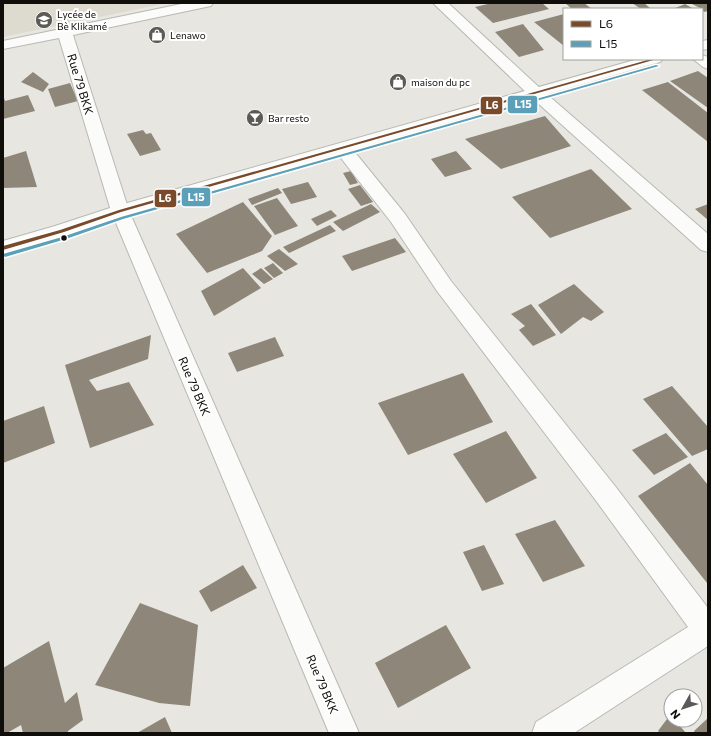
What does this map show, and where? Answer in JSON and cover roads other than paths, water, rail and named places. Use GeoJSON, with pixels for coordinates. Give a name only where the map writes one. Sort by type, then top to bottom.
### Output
{"type":"FeatureCollection","features":[{"type":"Feature","properties":{"kind":"street"},"geometry":{"type":"LineString","coordinates":[[3,45],[206,3]]}},
{"type":"Feature","properties":{"kind":"street"},"geometry":{"type":"LineString","coordinates":[[440,3],[536,93],[708,245]]}},
{"type":"Feature","properties":{"kind":"street","name":"Rue 79 BKK"},"geometry":{"type":"LineString","coordinates":[[65,33],[120,211],[344,733]]}},
{"type":"Feature","properties":{"kind":"street"},"geometry":{"type":"LineString","coordinates":[[3,248],[62,231],[120,211],[343,149],[652,60]]}},
{"type":"Feature","properties":{"kind":"street"},"geometry":{"type":"LineString","coordinates":[[343,149],[398,218],[444,286],[606,494],[708,631],[547,733]]}},
{"type":"Feature","properties":{"kind":"place","name":"Lycée de Bè Klikamé"},"geometry":{"type":"Point","coordinates":[44,20]}},
{"type":"Feature","properties":{"kind":"place","name":"Lenawo"},"geometry":{"type":"Point","coordinates":[157,35]}},
{"type":"Feature","properties":{"kind":"place","name":"maison du pc"},"geometry":{"type":"Point","coordinates":[398,82]}},
{"type":"Feature","properties":{"kind":"place","name":"Bar resto"},"geometry":{"type":"Point","coordinates":[255,118]}}]}
